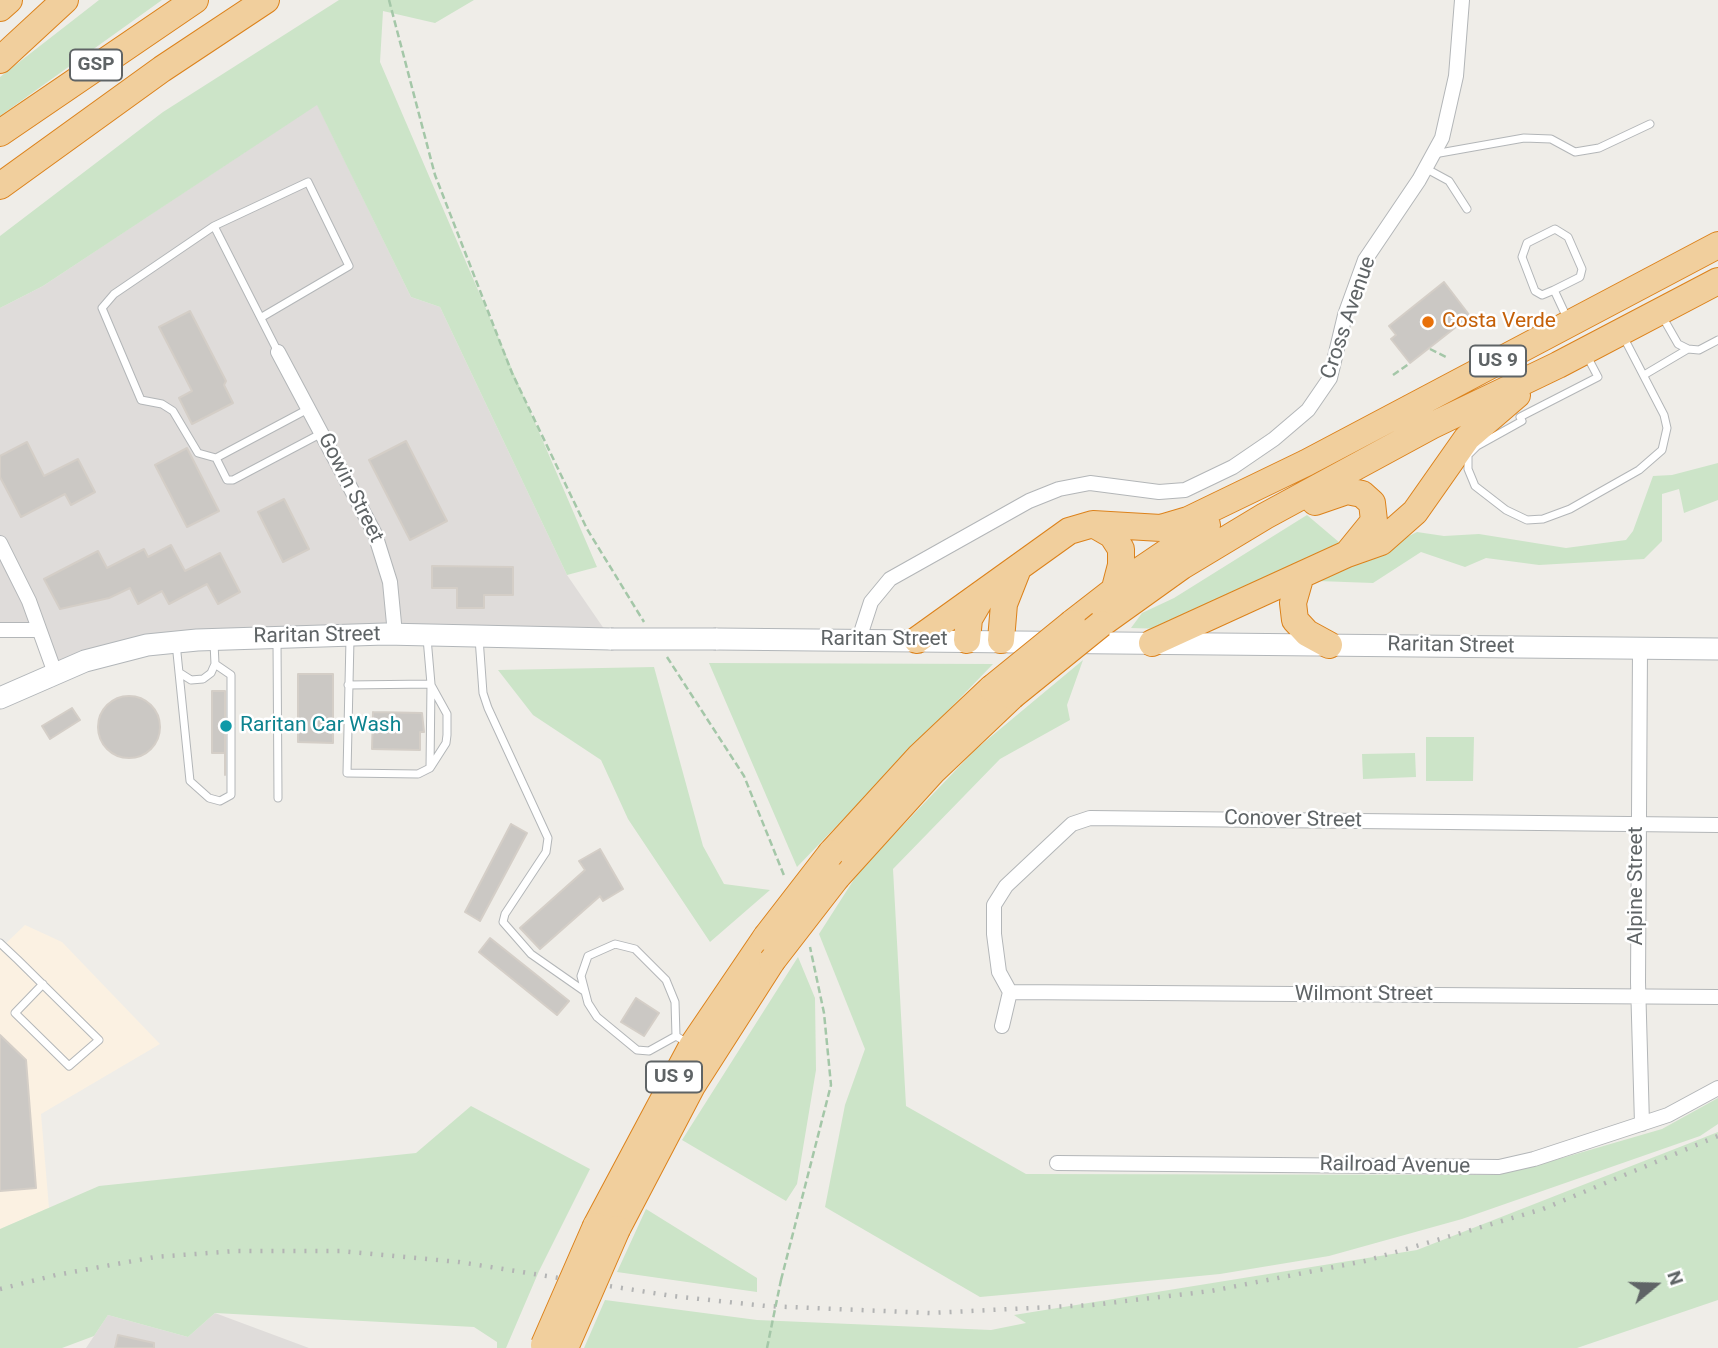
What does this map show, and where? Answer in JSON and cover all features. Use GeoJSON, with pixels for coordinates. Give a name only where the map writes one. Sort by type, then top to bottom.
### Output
{"type":"FeatureCollection","features":[{"type":"Feature","properties":{"kind":"highway"},"geometry":{"type":"LineString","coordinates":[[0,6],[8,0]]}},
{"type":"Feature","properties":{"kind":"highway"},"geometry":{"type":"LineString","coordinates":[[0,34],[48,0]]}},
{"type":"Feature","properties":{"kind":"highway"},"geometry":{"type":"LineString","coordinates":[[0,60],[65,0]]}},
{"type":"Feature","properties":{"kind":"highway","name":"GSP"},"geometry":{"type":"LineString","coordinates":[[0,133],[101,61],[195,0]]}},
{"type":"Feature","properties":{"kind":"highway","name":"GSP"},"geometry":{"type":"LineString","coordinates":[[0,186],[266,0]]}},
{"type":"Feature","properties":{"kind":"highway"},"geometry":{"type":"LineString","coordinates":[[0,205],[74,132]]}},
{"type":"Feature","properties":{"kind":"highway","name":"US 9"},"geometry":{"type":"LineString","coordinates":[[551,1347],[607,1228],[684,1041],[769,949],[834,865],[933,771],[1002,692],[1072,622],[1115,588],[1278,477],[1718,245]]}},
{"type":"Feature","properties":{"kind":"highway","name":"US 9"},"geometry":{"type":"LineString","coordinates":[[1002,692],[1182,566],[1240,530],[1431,426],[1558,365],[1718,281]]}},
{"type":"Feature","properties":{"kind":"highway"},"geometry":{"type":"LineString","coordinates":[[1152,643],[1347,554],[1381,542],[1407,522],[1472,442],[1515,409],[1558,365]]}},
{"type":"Feature","properties":{"kind":"highway"},"geometry":{"type":"LineString","coordinates":[[917,640],[1069,531],[1093,524],[1171,527],[1278,477]]}},
{"type":"Feature","properties":{"kind":"highway"},"geometry":{"type":"LineString","coordinates":[[1240,530],[1332,494],[1355,492],[1372,503],[1375,515],[1370,528],[1347,554]]}},
{"type":"Feature","properties":{"kind":"highway"},"geometry":{"type":"LineString","coordinates":[[1093,524],[1112,535],[1121,549],[1121,565],[1115,588]]}},
{"type":"Feature","properties":{"kind":"highway"},"geometry":{"type":"LineString","coordinates":[[1001,640],[1003,604],[1017,570]]}},
{"type":"Feature","properties":{"kind":"highway"},"geometry":{"type":"LineString","coordinates":[[1301,575],[1293,603],[1294,620],[1307,633],[1329,645]]}},
{"type":"Feature","properties":{"kind":"highway"},"geometry":{"type":"LineString","coordinates":[[967,640],[969,619],[984,593]]}},
{"type":"Feature","properties":{"kind":"highway","name":"US 9"},"geometry":{"type":"LineString","coordinates":[[607,1228],[685,1098],[769,949]]}},
{"type":"Feature","properties":{"kind":"street","name":"Cross Avenue"},"geometry":{"type":"LineString","coordinates":[[859,639],[871,602],[890,579],[1038,497],[1069,486],[1090,483],[1159,492],[1185,490],[1220,475],[1288,428],[1325,388],[1365,260],[1442,138],[1456,76],[1462,0]]}},
{"type":"Feature","properties":{"kind":"street","name":"Gowin Street"},"geometry":{"type":"LineString","coordinates":[[278,352],[375,534],[386,562],[395,634]]}},
{"type":"Feature","properties":{"kind":"street"},"geometry":{"type":"LineString","coordinates":[[0,543],[23,587],[55,673]]}},
{"type":"Feature","properties":{"kind":"street"},"geometry":{"type":"LineString","coordinates":[[0,630],[39,630]]}},
{"type":"Feature","properties":{"kind":"street","name":"Raritan Street"},"geometry":{"type":"LineString","coordinates":[[0,698],[55,673],[117,652],[176,642],[277,637],[426,634],[611,639],[1001,640],[1718,649]]}},
{"type":"Feature","properties":{"kind":"street","name":"Alpine Street"},"geometry":{"type":"LineString","coordinates":[[1640,649],[1637,824],[1642,1124]]}},
{"type":"Feature","properties":{"kind":"street","name":"Conover Street"},"geometry":{"type":"LineString","coordinates":[[1010,992],[999,972],[994,934],[994,905],[1006,886],[1072,824],[1090,818],[1718,825]]}},
{"type":"Feature","properties":{"kind":"street"},"geometry":{"type":"LineString","coordinates":[[1002,1026],[1010,992]]}},
{"type":"Feature","properties":{"kind":"street","name":"Wilmont Street"},"geometry":{"type":"LineString","coordinates":[[1010,992],[1718,997]]}},
{"type":"Feature","properties":{"kind":"street","name":"Railroad Avenue"},"geometry":{"type":"LineString","coordinates":[[1057,1163],[1499,1167],[1668,1115],[1718,1088]]}},
{"type":"Feature","properties":{"kind":"lane"},"geometry":{"type":"LineString","coordinates":[[1434,154],[1461,152],[1524,138],[1551,139],[1575,152],[1599,148],[1650,124]]}},
{"type":"Feature","properties":{"kind":"lane"},"geometry":{"type":"LineString","coordinates":[[1425,168],[1449,181],[1467,209]]}},
{"type":"Feature","properties":{"kind":"lane"},"geometry":{"type":"LineString","coordinates":[[262,317],[349,266],[317,196],[308,183],[214,226],[114,294],[102,308],[141,400],[162,404],[173,411],[198,453],[216,458],[310,408]]}},
{"type":"Feature","properties":{"kind":"lane"},"geometry":{"type":"LineString","coordinates":[[214,226],[278,352]]}},
{"type":"Feature","properties":{"kind":"lane"},"geometry":{"type":"LineString","coordinates":[[1555,229],[1568,237],[1582,269],[1580,277],[1554,290],[1542,295],[1535,291],[1522,257],[1527,243],[1555,229]]}},
{"type":"Feature","properties":{"kind":"lane"},"geometry":{"type":"LineString","coordinates":[[1554,290],[1570,323]]}},
{"type":"Feature","properties":{"kind":"lane"},"geometry":{"type":"LineString","coordinates":[[1660,312],[1678,344],[1688,349],[1699,350],[1718,340]]}},
{"type":"Feature","properties":{"kind":"lane"},"geometry":{"type":"LineString","coordinates":[[1472,442],[1468,455],[1468,470],[1475,486],[1506,510],[1527,520],[1543,519],[1570,509],[1639,470],[1662,450],[1667,428],[1644,375],[1621,332]]}},
{"type":"Feature","properties":{"kind":"lane"},"geometry":{"type":"LineString","coordinates":[[1644,375],[1688,349]]}},
{"type":"Feature","properties":{"kind":"lane"},"geometry":{"type":"LineString","coordinates":[[1515,409],[1598,377],[1585,351]]}},
{"type":"Feature","properties":{"kind":"lane"},"geometry":{"type":"LineString","coordinates":[[216,458],[227,480],[233,480],[323,433]]}},
{"type":"Feature","properties":{"kind":"lane"},"geometry":{"type":"LineString","coordinates":[[426,634],[430,684],[430,768]]}},
{"type":"Feature","properties":{"kind":"lane"},"geometry":{"type":"LineString","coordinates":[[350,635],[347,773],[418,774],[430,768],[440,755],[447,736],[447,714],[430,684]]}},
{"type":"Feature","properties":{"kind":"lane"},"geometry":{"type":"LineString","coordinates":[[479,636],[483,693],[488,708],[548,838],[546,852],[505,914],[503,922],[531,954],[584,991]]}},
{"type":"Feature","properties":{"kind":"lane"},"geometry":{"type":"LineString","coordinates":[[277,637],[278,798]]}},
{"type":"Feature","properties":{"kind":"lane"},"geometry":{"type":"LineString","coordinates":[[180,673],[191,680],[203,679],[211,673],[215,664],[214,639]]}},
{"type":"Feature","properties":{"kind":"lane"},"geometry":{"type":"LineString","coordinates":[[176,642],[190,781],[209,798],[226,800],[231,794],[232,775],[231,675],[215,664]]}},
{"type":"Feature","properties":{"kind":"lane"},"geometry":{"type":"LineString","coordinates":[[348,685],[430,684]]}},
{"type":"Feature","properties":{"kind":"lane"},"geometry":{"type":"LineString","coordinates":[[0,943],[43,984],[99,1040],[69,1066],[15,1013],[43,984]]}},
{"type":"Feature","properties":{"kind":"lane"},"geometry":{"type":"LineString","coordinates":[[615,944],[635,949],[666,980],[672,992],[684,1041],[649,1051],[637,1050],[597,1017],[584,991],[581,976],[588,956],[615,944]]}},
{"type":"Feature","properties":{"kind":"path"},"geometry":{"type":"LineString","coordinates":[[1430,349],[1448,358]]}},
{"type":"Feature","properties":{"kind":"path"},"geometry":{"type":"LineString","coordinates":[[1394,375],[1410,363]]}},
{"type":"Feature","properties":{"kind":"path"},"geometry":{"type":"LineString","coordinates":[[767,1348],[781,1280]]}},
{"type":"Feature","properties":{"kind":"shaded area"},"geometry":{"type":"Polygon","coordinates":[[[317,104],[411,297],[440,307],[567,575],[611,639],[214,639],[55,673],[39,630],[0,630],[0,308],[43,286],[317,104]]]}},
{"type":"Feature","properties":{"kind":"shaded area"},"geometry":{"type":"Polygon","coordinates":[[[25,925],[62,942],[160,1044],[41,1114],[49,1208],[0,1229],[0,943],[3,946],[25,925]]]}},
{"type":"Feature","properties":{"kind":"shaded area"},"geometry":{"type":"Polygon","coordinates":[[[215,1313],[309,1348],[86,1348],[108,1315],[188,1337],[215,1313]]]}},
{"type":"Feature","properties":{"kind":"green space"},"geometry":{"type":"Polygon","coordinates":[[[99,0],[162,0],[0,116],[0,77],[99,0]]]}},
{"type":"Feature","properties":{"kind":"green space"},"geometry":{"type":"Polygon","coordinates":[[[339,0],[474,0],[435,23],[383,11],[380,62],[597,567],[567,575],[440,307],[411,297],[317,105],[43,286],[0,308],[0,236],[163,112],[339,0]]]}},
{"type":"Feature","properties":{"kind":"green space"},"geometry":{"type":"Polygon","coordinates":[[[1718,463],[1718,500],[1684,513],[1679,489],[1662,494],[1662,541],[1644,559],[1539,565],[1486,558],[1465,567],[1421,552],[1373,583],[1318,581],[1417,532],[1444,536],[1479,534],[1566,548],[1626,540],[1633,531],[1653,476],[1672,475],[1718,463]]]}},
{"type":"Feature","properties":{"kind":"green space"},"geometry":{"type":"Polygon","coordinates":[[[1307,515],[1340,543],[1164,629],[1131,628],[1142,613],[1174,598],[1307,515]]]}},
{"type":"Feature","properties":{"kind":"green space"},"geometry":{"type":"Polygon","coordinates":[[[1083,660],[1067,705],[1070,720],[1000,759],[893,869],[906,1106],[1026,1174],[1492,1175],[1538,1165],[1662,1129],[1718,1098],[1718,1124],[1700,1136],[1462,1219],[1329,1256],[1220,1274],[1013,1294],[980,1297],[825,1207],[845,1105],[865,1049],[819,934],[867,859],[889,840],[975,750],[1083,660]]]}},
{"type":"Feature","properties":{"kind":"green space"},"geometry":{"type":"Polygon","coordinates":[[[709,663],[993,664],[797,867],[709,663]]]}},
{"type":"Feature","properties":{"kind":"green space"},"geometry":{"type":"Polygon","coordinates":[[[654,667],[703,846],[724,884],[770,890],[710,942],[628,819],[601,760],[533,715],[498,670],[654,667]]]}},
{"type":"Feature","properties":{"kind":"green space"},"geometry":{"type":"Polygon","coordinates":[[[1426,737],[1474,737],[1473,781],[1426,781],[1426,737]]]}},
{"type":"Feature","properties":{"kind":"green space"},"geometry":{"type":"Polygon","coordinates":[[[1415,753],[1416,777],[1363,779],[1362,754],[1415,753]]]}},
{"type":"Feature","properties":{"kind":"green space"},"geometry":{"type":"Polygon","coordinates":[[[798,957],[815,998],[816,1070],[797,1184],[786,1201],[682,1140],[798,957]]]}},
{"type":"Feature","properties":{"kind":"green space"},"geometry":{"type":"Polygon","coordinates":[[[471,1106],[590,1169],[539,1271],[506,1348],[497,1348],[497,1342],[474,1327],[215,1313],[188,1337],[108,1315],[94,1336],[62,1348],[0,1348],[0,1229],[99,1186],[416,1153],[471,1106]]]}},
{"type":"Feature","properties":{"kind":"green space"},"geometry":{"type":"Polygon","coordinates":[[[1718,1132],[1718,1300],[1577,1348],[584,1348],[605,1300],[757,1320],[991,1330],[1026,1323],[1014,1315],[1417,1250],[1718,1132]]]}},
{"type":"Feature","properties":{"kind":"green space"},"geometry":{"type":"Polygon","coordinates":[[[646,1209],[757,1278],[757,1292],[617,1272],[646,1209]]]}},
{"type":"Feature","properties":{"kind":"building","name":"Costa Verde"},"geometry":{"type":"Polygon","coordinates":[[[1444,282],[1470,316],[1410,363],[1391,339],[1396,335],[1389,326],[1444,282]]]}},
{"type":"Feature","properties":{"kind":"building"},"geometry":{"type":"Polygon","coordinates":[[[190,311],[226,381],[224,385],[233,403],[192,424],[179,398],[192,391],[159,327],[190,311]]]}},
{"type":"Feature","properties":{"kind":"building"},"geometry":{"type":"Polygon","coordinates":[[[406,441],[447,521],[410,540],[369,460],[406,441]]]}},
{"type":"Feature","properties":{"kind":"building"},"geometry":{"type":"Polygon","coordinates":[[[27,442],[44,476],[78,459],[95,492],[71,505],[65,494],[21,517],[0,477],[0,456],[27,442]]]}},
{"type":"Feature","properties":{"kind":"building"},"geometry":{"type":"Polygon","coordinates":[[[187,448],[219,511],[187,527],[155,465],[187,448]]]}},
{"type":"Feature","properties":{"kind":"building"},"geometry":{"type":"Polygon","coordinates":[[[284,499],[309,549],[283,562],[258,512],[284,499]]]}},
{"type":"Feature","properties":{"kind":"building"},"geometry":{"type":"Polygon","coordinates":[[[171,545],[185,571],[220,553],[240,592],[218,604],[207,584],[169,604],[162,591],[138,604],[130,588],[109,598],[60,609],[44,579],[98,551],[107,568],[144,549],[148,557],[171,545]]]}},
{"type":"Feature","properties":{"kind":"building"},"geometry":{"type":"Polygon","coordinates":[[[432,566],[513,567],[513,595],[484,595],[484,608],[457,608],[457,588],[432,588],[432,566]]]}},
{"type":"Feature","properties":{"kind":"building"},"geometry":{"type":"Polygon","coordinates":[[[298,674],[333,674],[333,743],[298,742],[298,674]]]}},
{"type":"Feature","properties":{"kind":"building"},"geometry":{"type":"Polygon","coordinates":[[[212,691],[225,691],[225,753],[212,753],[212,691]]]}},
{"type":"Feature","properties":{"kind":"building"},"geometry":{"type":"Polygon","coordinates":[[[123,696],[135,696],[151,705],[158,715],[158,739],[151,749],[135,758],[123,758],[112,753],[103,744],[98,733],[98,721],[103,710],[112,701],[123,696]]]}},
{"type":"Feature","properties":{"kind":"building"},"geometry":{"type":"Polygon","coordinates":[[[72,708],[80,720],[50,739],[42,726],[72,708]]]}},
{"type":"Feature","properties":{"kind":"building"},"geometry":{"type":"Polygon","coordinates":[[[373,712],[422,713],[424,732],[420,732],[420,750],[372,749],[373,712]]]}},
{"type":"Feature","properties":{"kind":"building"},"geometry":{"type":"Polygon","coordinates":[[[511,824],[527,833],[480,921],[465,912],[511,824]]]}},
{"type":"Feature","properties":{"kind":"building"},"geometry":{"type":"Polygon","coordinates":[[[600,849],[623,889],[603,901],[600,896],[540,949],[520,928],[585,870],[579,861],[600,849]]]}},
{"type":"Feature","properties":{"kind":"building"},"geometry":{"type":"Polygon","coordinates":[[[490,938],[569,1001],[557,1015],[479,952],[490,938]]]}},
{"type":"Feature","properties":{"kind":"building"},"geometry":{"type":"Polygon","coordinates":[[[636,998],[659,1013],[644,1036],[621,1022],[636,998]]]}},
{"type":"Feature","properties":{"kind":"building"},"geometry":{"type":"Polygon","coordinates":[[[0,1035],[26,1060],[36,1188],[0,1191],[0,1035]]]}},
{"type":"Feature","properties":{"kind":"building"},"geometry":{"type":"Polygon","coordinates":[[[118,1335],[154,1343],[154,1348],[115,1348],[118,1335]]]}},
{"type":"Feature","properties":{"kind":"railway"},"geometry":{"type":"LineString","coordinates":[[0,1289],[56,1275],[155,1257],[235,1251],[340,1251],[459,1262],[672,1296],[766,1306],[930,1313],[1092,1305],[1211,1291],[1365,1261],[1543,1209],[1718,1136]]}},
{"type":"Feature","properties":{"kind":"place","name":"Costa Verde"},"geometry":{"type":"Point","coordinates":[1428,322]}},
{"type":"Feature","properties":{"kind":"place","name":"Raritan Car Wash"},"geometry":{"type":"Point","coordinates":[226,726]}}]}
